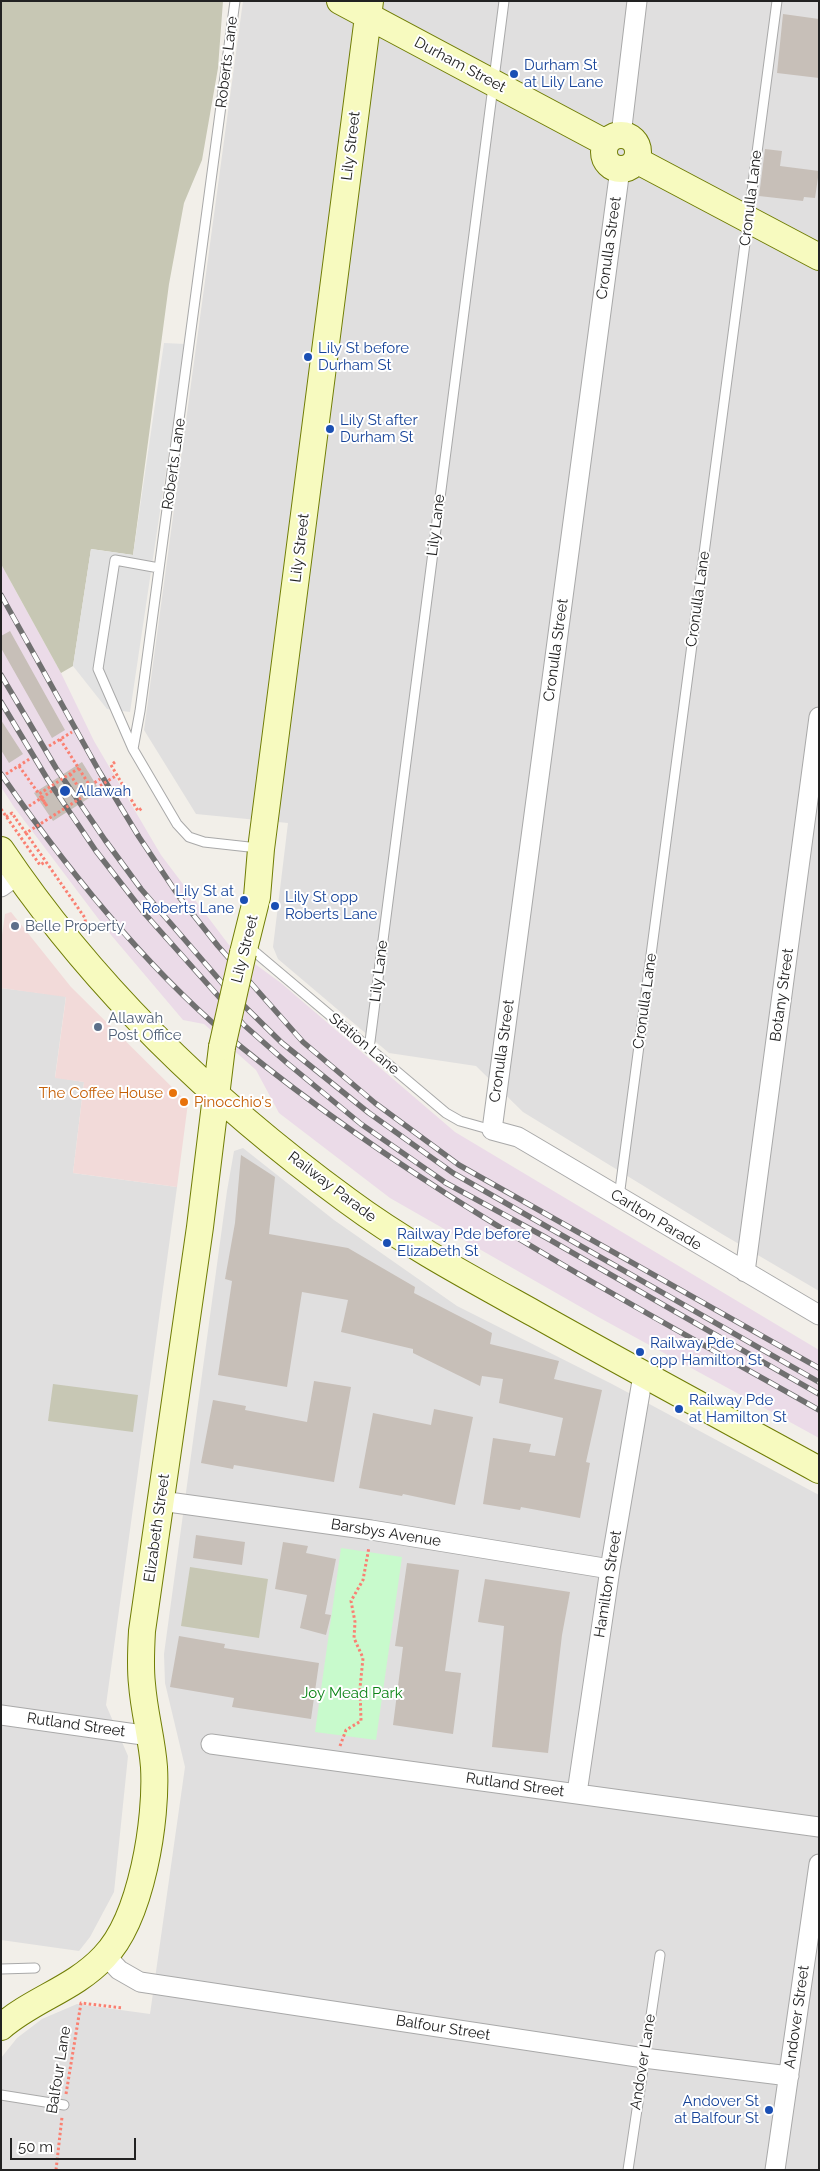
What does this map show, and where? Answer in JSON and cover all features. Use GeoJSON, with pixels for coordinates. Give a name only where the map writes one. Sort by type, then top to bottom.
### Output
{"type":"FeatureCollection","features":[{"type":"Feature","properties":{"kind":"main road","name":"Durham Street"},"geometry":{"type":"LineString","coordinates":[[340,1],[369,9],[494,83],[613,139],[632,139],[638,149],[628,165]]}},
{"type":"Feature","properties":{"kind":"main road","name":"Lily Street"},"geometry":{"type":"LineString","coordinates":[[216,1092],[222,1047],[257,897],[261,849],[369,9]]}},
{"type":"Feature","properties":{"kind":"main road"},"geometry":{"type":"LineString","coordinates":[[628,165],[749,219],[819,257]]}},
{"type":"Feature","properties":{"kind":"main road","name":"Railway Parade"},"geometry":{"type":"LineString","coordinates":[[1,850],[10,881],[68,940],[121,1002],[166,1049],[303,1167],[349,1202],[448,1266],[643,1375],[819,1470]]}},
{"type":"Feature","properties":{"kind":"main road","name":"Elizabeth Street"},"geometry":{"type":"LineString","coordinates":[[1,2027],[36,2003],[77,1980],[106,1956],[124,1929],[140,1888],[154,1795],[154,1766],[142,1685],[142,1631],[213,1129],[216,1092]]}},
{"type":"Feature","properties":{"kind":"street"},"geometry":{"type":"LineString","coordinates":[[613,139],[637,1]]}},
{"type":"Feature","properties":{"kind":"street","name":"Cronulla Street"},"geometry":{"type":"LineString","coordinates":[[492,1130],[628,165]]}},
{"type":"Feature","properties":{"kind":"street","name":"Botany Street"},"geometry":{"type":"LineString","coordinates":[[745,1272],[819,717]]}},
{"type":"Feature","properties":{"kind":"street","name":"Carlton Parade"},"geometry":{"type":"LineString","coordinates":[[492,1130],[518,1137],[819,1315]]}},
{"type":"Feature","properties":{"kind":"street","name":"Hamilton Street"},"geometry":{"type":"LineString","coordinates":[[577,1793],[610,1569],[643,1375]]}},
{"type":"Feature","properties":{"kind":"street","name":"Barsbys Avenue"},"geometry":{"type":"LineString","coordinates":[[161,1500],[371,1530],[610,1569]]}},
{"type":"Feature","properties":{"kind":"street","name":"Rutland Street"},"geometry":{"type":"LineString","coordinates":[[1,1715],[150,1736]]}},
{"type":"Feature","properties":{"kind":"street","name":"Rutland Street"},"geometry":{"type":"LineString","coordinates":[[211,1744],[819,1827]]}},
{"type":"Feature","properties":{"kind":"street","name":"Andover Street"},"geometry":{"type":"LineString","coordinates":[[775,2170],[789,2076],[811,1982],[819,1864]]}},
{"type":"Feature","properties":{"kind":"street","name":"Balfour Street"},"geometry":{"type":"LineString","coordinates":[[106,1956],[119,1970],[140,1982],[644,2058],[789,2076]]}},
{"type":"Feature","properties":{"kind":"lane","name":"Roberts Lane"},"geometry":{"type":"LineString","coordinates":[[133,749],[235,1]]}},
{"type":"Feature","properties":{"kind":"lane","name":"Lily Lane"},"geometry":{"type":"LineString","coordinates":[[368,1049],[504,1]]}},
{"type":"Feature","properties":{"kind":"lane","name":"Cronulla Lane"},"geometry":{"type":"LineString","coordinates":[[619,1197],[749,219],[776,1]]}},
{"type":"Feature","properties":{"kind":"lane"},"geometry":{"type":"LineString","coordinates":[[159,568],[115,560],[98,669],[133,749],[177,824],[189,837],[204,842],[261,849]]}},
{"type":"Feature","properties":{"kind":"lane","name":"Station Lane"},"geometry":{"type":"LineString","coordinates":[[244,948],[446,1113],[460,1122],[492,1130]]}},
{"type":"Feature","properties":{"kind":"lane","name":"Andover Lane"},"geometry":{"type":"LineString","coordinates":[[628,2170],[660,1955]]}},
{"type":"Feature","properties":{"kind":"lane"},"geometry":{"type":"LineString","coordinates":[[1,1969],[35,1968]]}},
{"type":"Feature","properties":{"kind":"lane"},"geometry":{"type":"LineString","coordinates":[[1,2095],[64,2104]]}},
{"type":"Feature","properties":{"kind":"path"},"geometry":{"type":"LineString","coordinates":[[49,746],[72,732]]}},
{"type":"Feature","properties":{"kind":"path"},"geometry":{"type":"LineString","coordinates":[[60,739],[90,786]]}},
{"type":"Feature","properties":{"kind":"path"},"geometry":{"type":"LineString","coordinates":[[6,774],[31,758]]}},
{"type":"Feature","properties":{"kind":"path"},"geometry":{"type":"LineString","coordinates":[[115,762],[111,765],[138,811],[142,808]]}},
{"type":"Feature","properties":{"kind":"path"},"geometry":{"type":"LineString","coordinates":[[19,766],[47,806],[41,798]]}},
{"type":"Feature","properties":{"kind":"path"},"geometry":{"type":"LineString","coordinates":[[39,794],[79,768]]}},
{"type":"Feature","properties":{"kind":"path"},"geometry":{"type":"LineString","coordinates":[[70,774],[84,796]]}},
{"type":"Feature","properties":{"kind":"path"},"geometry":{"type":"LineString","coordinates":[[26,833],[117,775]]}},
{"type":"Feature","properties":{"kind":"path"},"geometry":{"type":"LineString","coordinates":[[78,794],[100,779]]}},
{"type":"Feature","properties":{"kind":"path"},"geometry":{"type":"LineString","coordinates":[[29,806],[52,791]]}},
{"type":"Feature","properties":{"kind":"path"},"geometry":{"type":"LineString","coordinates":[[1,809],[40,865],[45,862]]}},
{"type":"Feature","properties":{"kind":"path"},"geometry":{"type":"LineString","coordinates":[[6,816],[12,813],[85,918],[86,934]]}},
{"type":"Feature","properties":{"kind":"path"},"geometry":{"type":"LineString","coordinates":[[336,1761],[346,1730],[361,1721],[360,1688],[363,1658],[354,1638],[355,1622],[351,1600],[365,1573],[371,1530]]}},
{"type":"Feature","properties":{"kind":"path","name":"Balfour Lane"},"geometry":{"type":"LineString","coordinates":[[56,2170],[64,2104],[81,2003],[123,2008]]}},
{"type":"Feature","properties":{"kind":"shaded area"},"geometry":{"type":"Polygon","coordinates":[[[1,1],[223,1],[218,68],[202,160],[184,203],[169,284],[133,555],[91,549],[73,666],[61,673],[1,564],[1,1]]]}},
{"type":"Feature","properties":{"kind":"shaded area"},"geometry":{"type":"Polygon","coordinates":[[[243,1],[819,1],[819,1291],[523,1112],[476,1066],[389,1053],[278,959],[273,947],[288,823],[196,814],[144,730],[243,1]]]}},
{"type":"Feature","properties":{"kind":"shaded area"},"geometry":{"type":"Polygon","coordinates":[[[164,343],[185,344],[130,712],[107,709],[73,666],[91,549],[133,555],[164,343]]]}},
{"type":"Feature","properties":{"kind":"shaded area"},"geometry":{"type":"Polygon","coordinates":[[[1,564],[61,673],[94,741],[161,855],[229,945],[281,983],[455,1132],[819,1350],[819,1438],[600,1318],[390,1198],[279,1113],[256,1070],[204,1024],[183,1020],[106,929],[1,787],[1,564]]]}},
{"type":"Feature","properties":{"kind":"shaded area"},"geometry":{"type":"Polygon","coordinates":[[[11,912],[71,987],[188,1103],[177,1187],[73,1173],[84,1082],[55,1078],[66,997],[1,988],[1,942],[5,914],[11,912]]]}},
{"type":"Feature","properties":{"kind":"shaded area"},"geometry":{"type":"Polygon","coordinates":[[[1,988],[66,996],[55,1077],[84,1082],[73,1173],[177,1187],[106,1705],[128,1756],[114,1892],[90,1937],[79,1951],[1,1940],[1,988]]]}},
{"type":"Feature","properties":{"kind":"shaded area"},"geometry":{"type":"Polygon","coordinates":[[[243,1148],[334,1220],[457,1306],[612,1384],[819,1495],[819,2170],[1,2170],[1,2058],[17,2038],[42,2019],[77,2004],[150,2014],[185,1767],[165,1683],[164,1654],[227,1191],[234,1151],[243,1148]]]}},
{"type":"Feature","properties":{"kind":"shaded area"},"geometry":{"type":"Polygon","coordinates":[[[53,1384],[138,1395],[133,1432],[48,1421],[53,1384]]]}},
{"type":"Feature","properties":{"kind":"shaded area"},"geometry":{"type":"Polygon","coordinates":[[[190,1567],[268,1579],[259,1638],[181,1626],[190,1567]]]}},
{"type":"Feature","properties":{"kind":"green space","name":"Joy Mead Park"},"geometry":{"type":"Polygon","coordinates":[[[341,1548],[402,1557],[376,1740],[315,1732],[341,1548]]]}},
{"type":"Feature","properties":{"kind":"building"},"geometry":{"type":"Polygon","coordinates":[[[783,14],[819,19],[819,78],[777,73],[783,14]]]}},
{"type":"Feature","properties":{"kind":"building"},"geometry":{"type":"Polygon","coordinates":[[[765,149],[782,151],[780,166],[819,171],[815,198],[804,197],[803,201],[759,196],[765,149]]]}},
{"type":"Feature","properties":{"kind":"building"},"geometry":{"type":"Polygon","coordinates":[[[10,631],[65,730],[52,738],[1,648],[1,636],[10,631]]]}},
{"type":"Feature","properties":{"kind":"building"},"geometry":{"type":"Polygon","coordinates":[[[1,720],[23,754],[9,763],[1,750],[1,720]]]}},
{"type":"Feature","properties":{"kind":"building"},"geometry":{"type":"Polygon","coordinates":[[[82,762],[100,791],[53,821],[34,793],[82,762]]]}},
{"type":"Feature","properties":{"kind":"building"},"geometry":{"type":"Polygon","coordinates":[[[241,1155],[275,1177],[269,1234],[348,1248],[415,1287],[414,1293],[492,1333],[490,1344],[559,1361],[554,1379],[602,1390],[586,1462],[590,1463],[580,1518],[521,1507],[520,1510],[483,1504],[493,1438],[531,1444],[529,1452],[555,1456],[563,1418],[499,1403],[503,1379],[482,1376],[480,1386],[413,1353],[413,1349],[341,1332],[348,1300],[302,1292],[287,1387],[218,1375],[232,1281],[225,1279],[235,1223],[241,1155]]]}},
{"type":"Feature","properties":{"kind":"building"},"geometry":{"type":"Polygon","coordinates":[[[314,1381],[351,1387],[334,1482],[234,1465],[233,1469],[201,1463],[213,1400],[246,1406],[245,1410],[307,1422],[314,1381]]]}},
{"type":"Feature","properties":{"kind":"building"},"geometry":{"type":"Polygon","coordinates":[[[434,1409],[473,1417],[455,1505],[403,1494],[402,1496],[359,1488],[373,1413],[431,1425],[434,1409]]]}},
{"type":"Feature","properties":{"kind":"building"},"geometry":{"type":"Polygon","coordinates":[[[196,1535],[245,1542],[242,1565],[193,1558],[196,1535]]]}},
{"type":"Feature","properties":{"kind":"building"},"geometry":{"type":"Polygon","coordinates":[[[283,1542],[308,1546],[306,1553],[336,1559],[325,1614],[331,1615],[326,1635],[300,1628],[307,1595],[275,1589],[283,1542]]]}},
{"type":"Feature","properties":{"kind":"building"},"geometry":{"type":"Polygon","coordinates":[[[407,1563],[459,1570],[445,1671],[461,1673],[453,1734],[393,1725],[403,1647],[395,1646],[407,1563]]]}},
{"type":"Feature","properties":{"kind":"building"},"geometry":{"type":"Polygon","coordinates":[[[485,1579],[570,1592],[562,1635],[548,1753],[492,1747],[504,1626],[478,1622],[485,1579]]]}},
{"type":"Feature","properties":{"kind":"building"},"geometry":{"type":"Polygon","coordinates":[[[179,1636],[225,1644],[224,1648],[319,1663],[311,1719],[232,1707],[234,1698],[170,1687],[179,1636]]]}},
{"type":"Feature","properties":{"kind":"railway"},"geometry":{"type":"LineString","coordinates":[[1,595],[99,771],[139,837],[180,898],[218,946],[303,1042],[375,1103],[459,1165],[819,1368]]}},
{"type":"Feature","properties":{"kind":"railway"},"geometry":{"type":"LineString","coordinates":[[1,675],[56,768],[141,889],[229,991],[282,1043],[369,1113],[453,1173],[819,1382]]}},
{"type":"Feature","properties":{"kind":"railway"},"geometry":{"type":"LineString","coordinates":[[1,702],[48,780],[96,851],[145,914],[244,1025],[287,1063],[361,1124],[446,1183],[545,1237],[819,1394]]}},
{"type":"Feature","properties":{"kind":"railway"},"geometry":{"type":"LineString","coordinates":[[1,774],[82,883],[173,986],[240,1046],[308,1099],[377,1148],[522,1240],[595,1284],[819,1410]]}},
{"type":"Feature","properties":{"kind":"place","name":"Durham St at Lily Lane"},"geometry":{"type":"Point","coordinates":[514,74]}},
{"type":"Feature","properties":{"kind":"place","name":"Lily St before Durham St"},"geometry":{"type":"Point","coordinates":[308,357]}},
{"type":"Feature","properties":{"kind":"place","name":"Lily St after Durham St"},"geometry":{"type":"Point","coordinates":[330,429]}},
{"type":"Feature","properties":{"kind":"place","name":"Allawah"},"geometry":{"type":"Point","coordinates":[65,791]}},
{"type":"Feature","properties":{"kind":"place","name":"Lily St at Roberts Lane"},"geometry":{"type":"Point","coordinates":[244,900]}},
{"type":"Feature","properties":{"kind":"place","name":"Lily St opp Roberts Lane"},"geometry":{"type":"Point","coordinates":[275,906]}},
{"type":"Feature","properties":{"kind":"place","name":"Belle Property"},"geometry":{"type":"Point","coordinates":[15,926]}},
{"type":"Feature","properties":{"kind":"place","name":"Allawah Post Office"},"geometry":{"type":"Point","coordinates":[98,1027]}},
{"type":"Feature","properties":{"kind":"place","name":"The Coffee House"},"geometry":{"type":"Point","coordinates":[173,1093]}},
{"type":"Feature","properties":{"kind":"place","name":"Pinocchio's"},"geometry":{"type":"Point","coordinates":[184,1102]}},
{"type":"Feature","properties":{"kind":"place","name":"Railway Pde before Elizabeth St"},"geometry":{"type":"Point","coordinates":[387,1243]}},
{"type":"Feature","properties":{"kind":"place","name":"Railway Pde opp Hamilton St"},"geometry":{"type":"Point","coordinates":[640,1352]}},
{"type":"Feature","properties":{"kind":"place","name":"Railway Pde at Hamilton St"},"geometry":{"type":"Point","coordinates":[679,1409]}},
{"type":"Feature","properties":{"kind":"place","name":"Andover St at Balfour St"},"geometry":{"type":"Point","coordinates":[769,2110]}}]}
